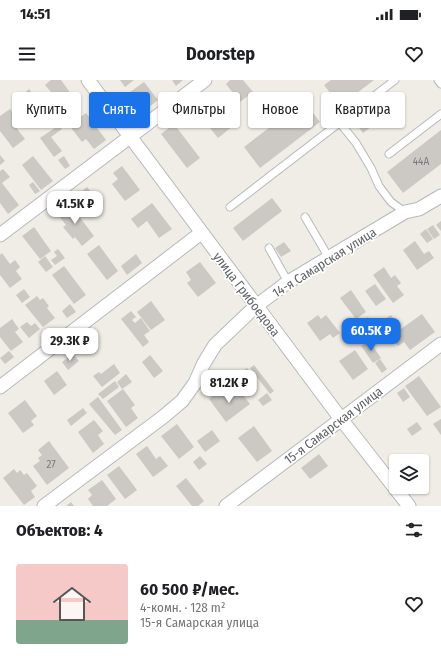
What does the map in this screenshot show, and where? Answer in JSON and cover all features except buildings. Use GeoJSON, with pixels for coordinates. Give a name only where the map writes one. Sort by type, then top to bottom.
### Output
{"type":"FeatureCollection","features":[{"type":"Feature","properties":{"kind":"street","name":"улица Грибоедова"},"geometry":{"type":"LineString","coordinates":[[88,80],[341,419],[409,506]]}},
{"type":"Feature","properties":{"kind":"street"},"geometry":{"type":"LineString","coordinates":[[0,235],[205,80]]}},
{"type":"Feature","properties":{"kind":"street","name":"14-я Самарская улица"},"geometry":{"type":"LineString","coordinates":[[44,506],[163,418],[182,401],[195,383],[204,363],[215,345],[256,306],[288,282],[405,212],[419,209],[441,196]]}},
{"type":"Feature","properties":{"kind":"street"},"geometry":{"type":"LineString","coordinates":[[0,387],[201,233]]}},
{"type":"Feature","properties":{"kind":"street","name":"15-я Самарская улица"},"geometry":{"type":"LineString","coordinates":[[226,506],[441,344]]}},
{"type":"Feature","properties":{"kind":"lane"},"geometry":{"type":"LineString","coordinates":[[379,92],[395,80]]}},
{"type":"Feature","properties":{"kind":"lane"},"geometry":{"type":"LineString","coordinates":[[438,80],[441,84]]}},
{"type":"Feature","properties":{"kind":"lane"},"geometry":{"type":"LineString","coordinates":[[389,154],[441,114]]}},
{"type":"Feature","properties":{"kind":"lane"},"geometry":{"type":"LineString","coordinates":[[230,208],[332,128]]}},
{"type":"Feature","properties":{"kind":"lane"},"geometry":{"type":"LineString","coordinates":[[344,128],[371,168],[379,186],[391,202],[405,212]]}},
{"type":"Feature","properties":{"kind":"lane"},"geometry":{"type":"LineString","coordinates":[[305,217],[329,258]]}},
{"type":"Feature","properties":{"kind":"lane"},"geometry":{"type":"LineString","coordinates":[[269,248],[288,282]]}}]}
